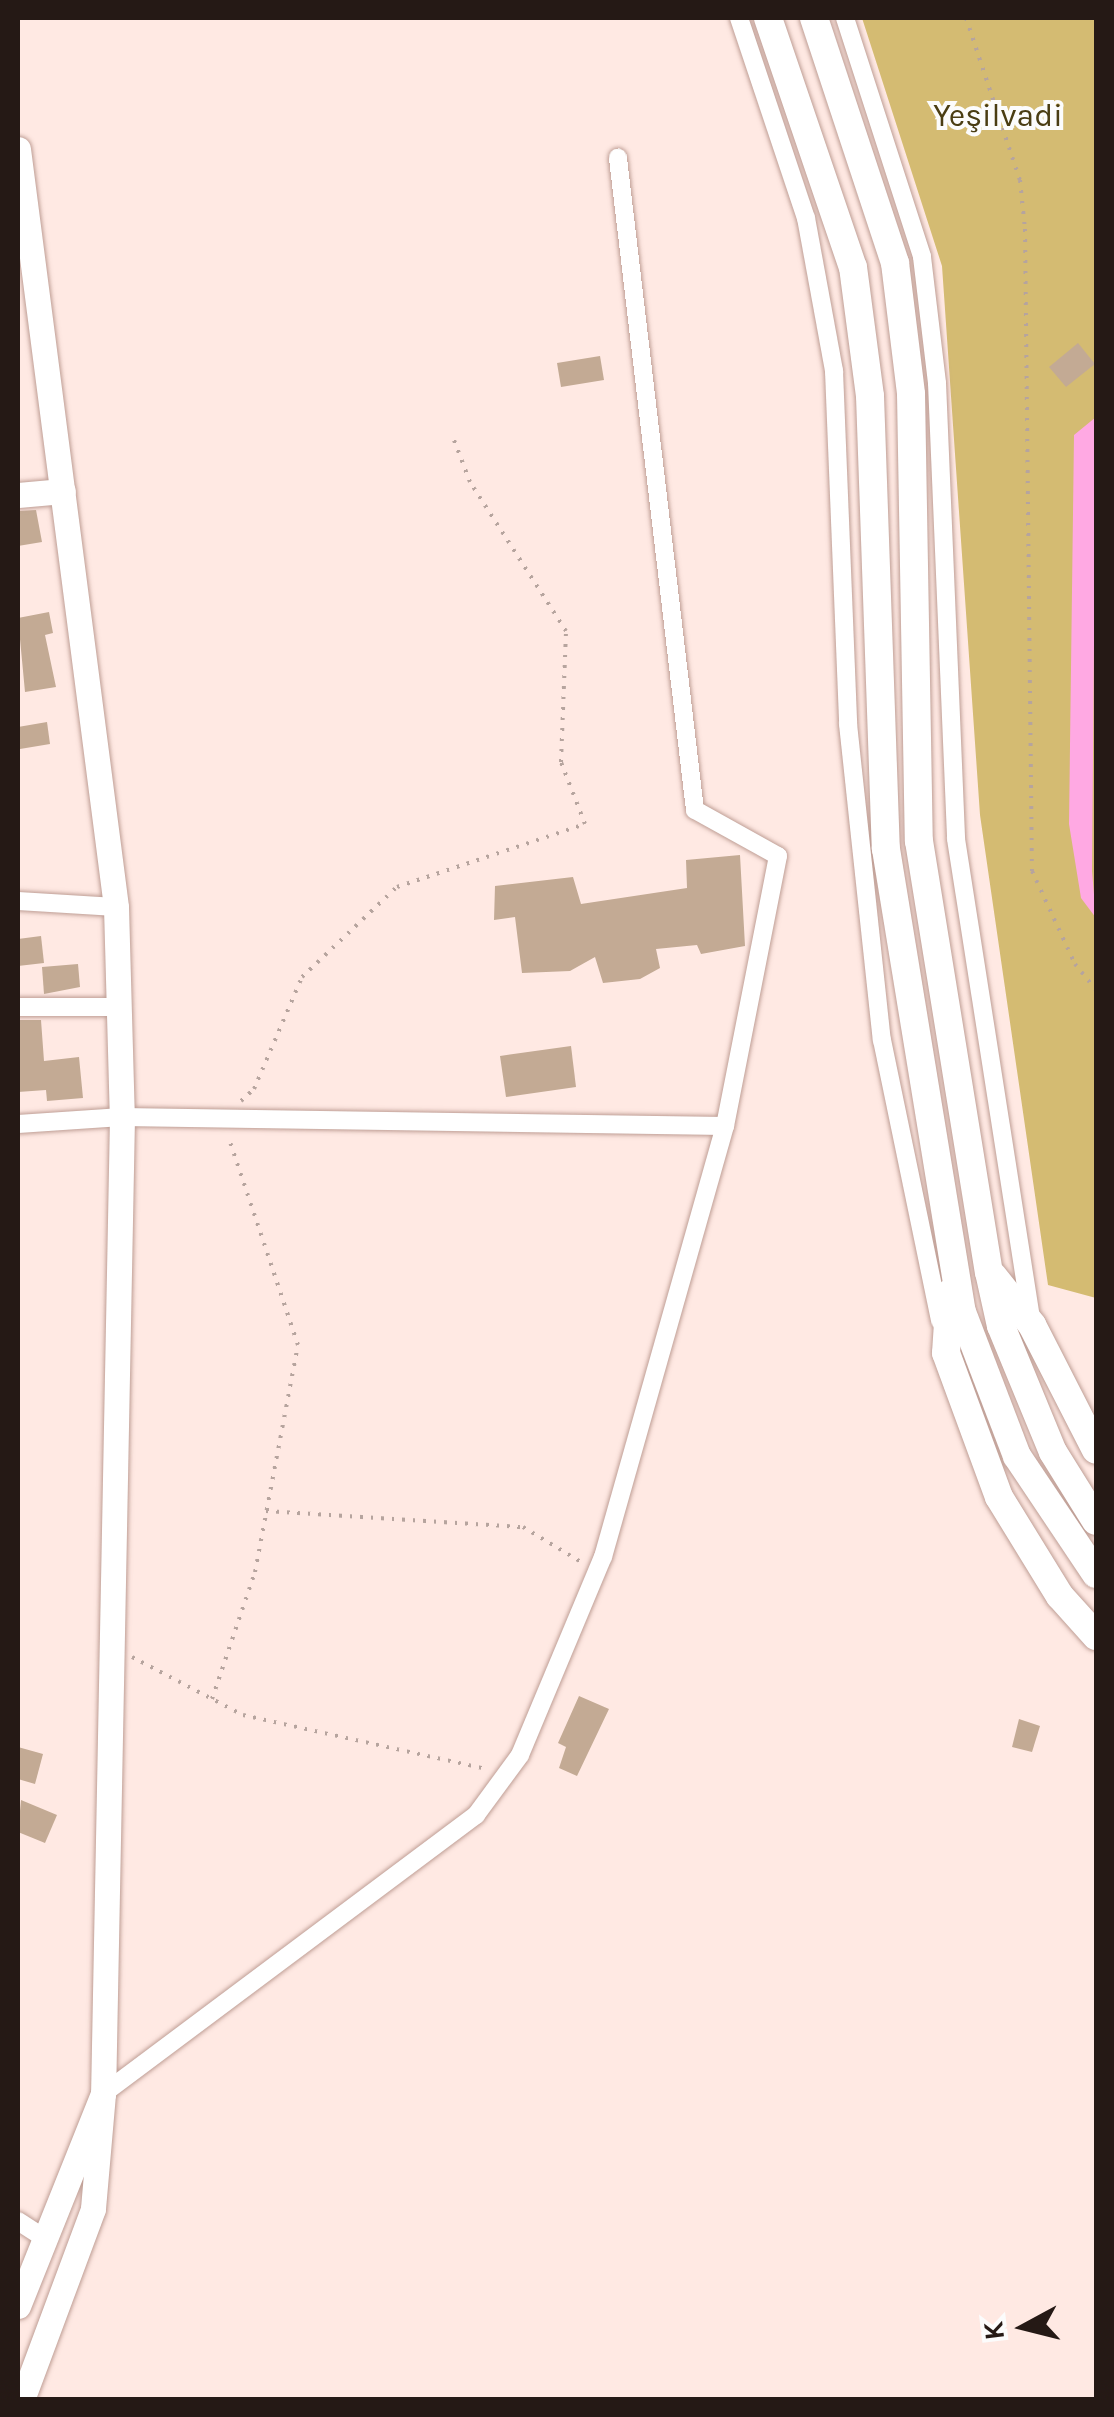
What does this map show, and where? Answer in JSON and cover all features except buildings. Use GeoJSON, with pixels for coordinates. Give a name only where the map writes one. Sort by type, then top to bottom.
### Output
{"type":"FeatureCollection","features":[{"type":"Feature","properties":{"kind":"main road"},"geometry":{"type":"LineString","coordinates":[[768,18],[853,267],[870,396],[886,849],[952,1262],[1017,1456],[1096,1574]]}},
{"type":"Feature","properties":{"kind":"main road"},"geometry":{"type":"LineString","coordinates":[[814,18],[896,263],[911,394],[920,841],[990,1272],[1001,1326],[1053,1452],[1096,1521]]}},
{"type":"Feature","properties":{"kind":"main road"},"geometry":{"type":"LineString","coordinates":[[952,1262],[946,1352],[999,1498],[1060,1596],[1096,1636]]}},
{"type":"Feature","properties":{"kind":"main road"},"geometry":{"type":"LineString","coordinates":[[990,1272],[1032,1325],[1096,1450]]}},
{"type":"Feature","properties":{"kind":"street"},"geometry":{"type":"LineString","coordinates":[[739,18],[806,218],[834,371],[848,724],[882,1040],[946,1352]]}},
{"type":"Feature","properties":{"kind":"street"},"geometry":{"type":"LineString","coordinates":[[845,18],[922,256],[937,383],[956,839],[1032,1325]]}},
{"type":"Feature","properties":{"kind":"street"},"geometry":{"type":"LineString","coordinates":[[18,149],[116,907],[122,1117],[102,2094],[93,2209],[22,2400]]}},
{"type":"Feature","properties":{"kind":"street"},"geometry":{"type":"LineString","coordinates":[[18,2306],[102,2094],[476,1815],[506,1773],[597,1572],[725,1126],[778,856],[696,810],[618,158]]}},
{"type":"Feature","properties":{"kind":"street"},"geometry":{"type":"LineString","coordinates":[[18,495],[63,491]]}},
{"type":"Feature","properties":{"kind":"street"},"geometry":{"type":"LineString","coordinates":[[18,901],[116,907]]}},
{"type":"Feature","properties":{"kind":"street"},"geometry":{"type":"LineString","coordinates":[[18,1007],[119,1007]]}},
{"type":"Feature","properties":{"kind":"street"},"geometry":{"type":"LineString","coordinates":[[18,1124],[122,1117],[725,1126]]}},
{"type":"Feature","properties":{"kind":"street"},"geometry":{"type":"LineString","coordinates":[[18,2221],[47,2240]]}},
{"type":"Feature","properties":{"kind":"path"},"geometry":{"type":"LineString","coordinates":[[966,18],[1020,180],[1025,229],[1032,871],[1076,964],[1096,990]]}},
{"type":"Feature","properties":{"kind":"path"},"geometry":{"type":"LineString","coordinates":[[212,1699],[255,1572],[298,1345],[222,1118],[254,1089],[302,977],[397,887],[585,824],[562,762],[566,631],[470,482],[454,440]]}},
{"type":"Feature","properties":{"kind":"path"},"geometry":{"type":"LineString","coordinates":[[266,1511],[523,1527],[597,1572]]}},
{"type":"Feature","properties":{"kind":"path"},"geometry":{"type":"LineString","coordinates":[[110,1646],[243,1716],[506,1773]]}},
{"type":"Feature","properties":{"kind":"green space","name":"Yeşilvadi"},"geometry":{"type":"Polygon","coordinates":[[[862,18],[1096,18],[1096,1298],[1048,1285],[980,815],[942,266],[862,18]]]}},
{"type":"Feature","properties":{"kind":"shaded area"},"geometry":{"type":"Polygon","coordinates":[[[1096,417],[1092,871],[1096,918],[1081,898],[1069,824],[1074,435],[1096,417]]]}}]}
